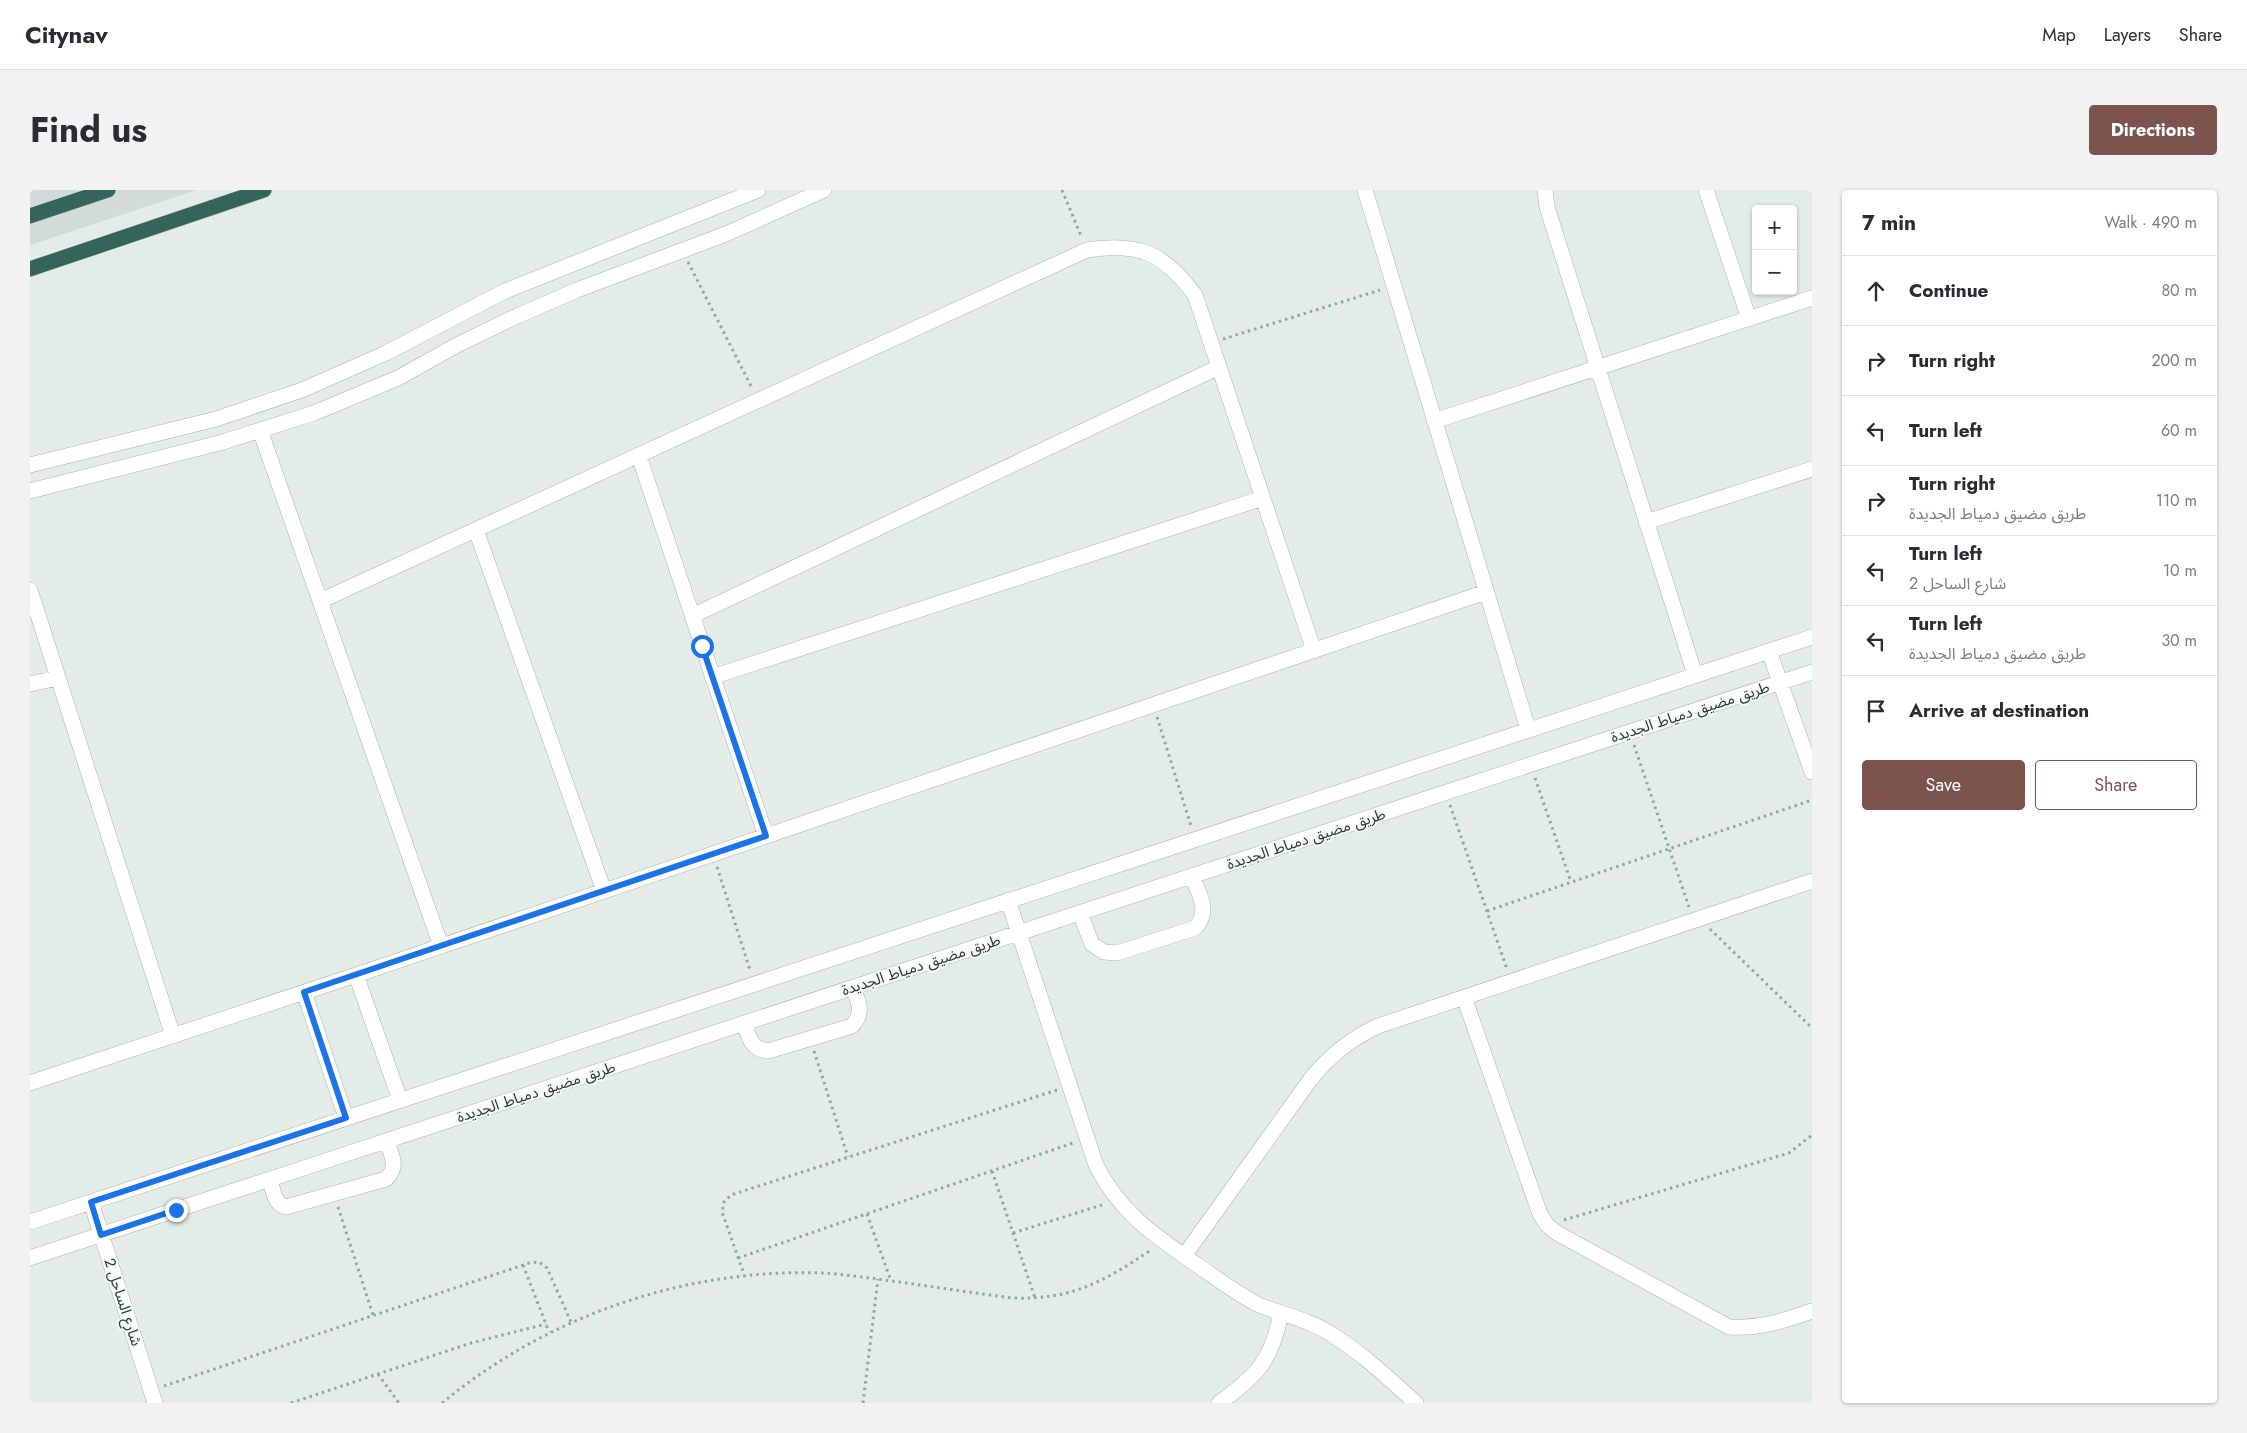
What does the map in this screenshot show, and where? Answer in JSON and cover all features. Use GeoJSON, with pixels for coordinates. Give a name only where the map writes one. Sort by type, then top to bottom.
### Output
{"type":"FeatureCollection","features":[{"type":"Feature","properties":{"kind":"highway"},"geometry":{"type":"LineString","coordinates":[[30,216],[108,190]]}},
{"type":"Feature","properties":{"kind":"highway"},"geometry":{"type":"LineString","coordinates":[[30,269],[264,190]]}},
{"type":"Feature","properties":{"kind":"street"},"geometry":{"type":"LineString","coordinates":[[30,465],[216,419],[302,390],[386,353],[505,291],[758,190]]}},
{"type":"Feature","properties":{"kind":"street"},"geometry":{"type":"LineString","coordinates":[[30,491],[223,442],[314,413],[398,378],[457,345],[516,316],[577,290],[682,251],[824,190]]}},
{"type":"Feature","properties":{"kind":"street"},"geometry":{"type":"LineString","coordinates":[[1365,190],[1528,730]]}},
{"type":"Feature","properties":{"kind":"street"},"geometry":{"type":"LineString","coordinates":[[1545,190],[1547,208],[1695,675]]}},
{"type":"Feature","properties":{"kind":"street"},"geometry":{"type":"LineString","coordinates":[[1706,190],[1749,319]]}},
{"type":"Feature","properties":{"kind":"street"},"geometry":{"type":"LineString","coordinates":[[320,601],[1088,250],[1112,246],[1137,250],[1161,259],[1180,275],[1195,295],[1314,650]]}},
{"type":"Feature","properties":{"kind":"street"},"geometry":{"type":"LineString","coordinates":[[1434,421],[1812,298]]}},
{"type":"Feature","properties":{"kind":"street"},"geometry":{"type":"LineString","coordinates":[[692,616],[1219,367]]}},
{"type":"Feature","properties":{"kind":"street"},"geometry":{"type":"LineString","coordinates":[[260,430],[441,946]]}},
{"type":"Feature","properties":{"kind":"street"},"geometry":{"type":"LineString","coordinates":[[639,456],[766,836]]}},
{"type":"Feature","properties":{"kind":"street"},"geometry":{"type":"LineString","coordinates":[[1646,522],[1812,469]]}},
{"type":"Feature","properties":{"kind":"street"},"geometry":{"type":"LineString","coordinates":[[712,677],[1263,498]]}},
{"type":"Feature","properties":{"kind":"street"},"geometry":{"type":"LineString","coordinates":[[476,530],[604,891]]}},
{"type":"Feature","properties":{"kind":"street"},"geometry":{"type":"LineString","coordinates":[[30,590],[173,1036]]}},
{"type":"Feature","properties":{"kind":"street"},"geometry":{"type":"LineString","coordinates":[[30,1083],[356,975],[1486,592]]}},
{"type":"Feature","properties":{"kind":"street"},"geometry":{"type":"LineString","coordinates":[[30,1222],[1812,636]]}},
{"type":"Feature","properties":{"kind":"street"},"geometry":{"type":"LineString","coordinates":[[1769,651],[1812,772]]}},
{"type":"Feature","properties":{"kind":"street","name":"طريق مضيق دمياط الجديدة"},"geometry":{"type":"LineString","coordinates":[[30,1258],[1812,672]]}},
{"type":"Feature","properties":{"kind":"street"},"geometry":{"type":"LineString","coordinates":[[30,684],[58,678]]}},
{"type":"Feature","properties":{"kind":"street"},"geometry":{"type":"LineString","coordinates":[[1080,913],[1092,944],[1110,953],[1117,953],[1196,928],[1202,918],[1204,907],[1192,876]]}},
{"type":"Feature","properties":{"kind":"street"},"geometry":{"type":"LineString","coordinates":[[1184,1256],[1310,1080],[1329,1058],[1352,1040],[1378,1026],[1812,881]]}},
{"type":"Feature","properties":{"kind":"street"},"geometry":{"type":"LineString","coordinates":[[1008,900],[1087,1138],[1099,1171],[1117,1201],[1139,1223],[1238,1293],[1281,1313],[1305,1320],[1331,1334],[1366,1359],[1416,1403]]}},
{"type":"Feature","properties":{"kind":"street"},"geometry":{"type":"LineString","coordinates":[[356,975],[400,1100]]}},
{"type":"Feature","properties":{"kind":"street"},"geometry":{"type":"LineString","coordinates":[[744,1023],[752,1044],[763,1050],[852,1026],[860,1011],[860,1004],[853,988]]}},
{"type":"Feature","properties":{"kind":"street"},"geometry":{"type":"LineString","coordinates":[[304,992],[346,1118]]}},
{"type":"Feature","properties":{"kind":"street"},"geometry":{"type":"LineString","coordinates":[[1464,998],[1540,1214],[1547,1225],[1557,1233],[1729,1327],[1750,1328],[1776,1323],[1812,1311]]}},
{"type":"Feature","properties":{"kind":"street"},"geometry":{"type":"LineString","coordinates":[[270,1180],[277,1202],[282,1207],[290,1207],[386,1180],[392,1172],[394,1160],[386,1141]]}},
{"type":"Feature","properties":{"kind":"street","name":"شارع الساحل 2"},"geometry":{"type":"LineString","coordinates":[[91,1202],[153,1397]]}},
{"type":"Feature","properties":{"kind":"street"},"geometry":{"type":"LineString","coordinates":[[1219,1403],[1250,1379],[1266,1360],[1276,1337],[1281,1313]]}},
{"type":"Feature","properties":{"kind":"path"},"geometry":{"type":"LineString","coordinates":[[1062,190],[1088,250]]}},
{"type":"Feature","properties":{"kind":"path"},"geometry":{"type":"LineString","coordinates":[[682,251],[758,401]]}},
{"type":"Feature","properties":{"kind":"path"},"geometry":{"type":"LineString","coordinates":[[1211,343],[1394,286]]}},
{"type":"Feature","properties":{"kind":"path"},"geometry":{"type":"LineString","coordinates":[[1153,705],[1195,839]]}},
{"type":"Feature","properties":{"kind":"path"},"geometry":{"type":"LineString","coordinates":[[1629,732],[1669,849],[1696,919],[1812,1028]]}},
{"type":"Feature","properties":{"kind":"path"},"geometry":{"type":"LineString","coordinates":[[1531,765],[1571,882]]}},
{"type":"Feature","properties":{"kind":"path"},"geometry":{"type":"LineString","coordinates":[[1446,793],[1511,982]]}},
{"type":"Feature","properties":{"kind":"path"},"geometry":{"type":"LineString","coordinates":[[1486,910],[1812,800]]}},
{"type":"Feature","properties":{"kind":"path"},"geometry":{"type":"LineString","coordinates":[[713,854],[755,984]]}},
{"type":"Feature","properties":{"kind":"path"},"geometry":{"type":"LineString","coordinates":[[810,1038],[848,1157]]}},
{"type":"Feature","properties":{"kind":"path"},"geometry":{"type":"LineString","coordinates":[[745,1277],[722,1212],[727,1198],[735,1193],[1070,1086]]}},
{"type":"Feature","properties":{"kind":"path"},"geometry":{"type":"LineString","coordinates":[[1547,1225],[1789,1153],[1812,1135]]}},
{"type":"Feature","properties":{"kind":"path"},"geometry":{"type":"LineString","coordinates":[[738,1258],[1087,1138]]}},
{"type":"Feature","properties":{"kind":"path"},"geometry":{"type":"LineString","coordinates":[[992,1171],[1035,1298]]}},
{"type":"Feature","properties":{"kind":"path"},"geometry":{"type":"LineString","coordinates":[[334,1194],[373,1316]]}},
{"type":"Feature","properties":{"kind":"path"},"geometry":{"type":"LineString","coordinates":[[1013,1234],[1117,1201]]}},
{"type":"Feature","properties":{"kind":"path"},"geometry":{"type":"LineString","coordinates":[[866,1214],[891,1280]]}},
{"type":"Feature","properties":{"kind":"path"},"geometry":{"type":"LineString","coordinates":[[442,1403],[484,1371],[549,1332],[608,1307],[662,1291],[690,1285],[772,1274],[825,1273],[891,1280],[1012,1298],[1035,1298],[1054,1296],[1092,1285],[1110,1277],[1164,1242]]}},
{"type":"Feature","properties":{"kind":"path"},"geometry":{"type":"LineString","coordinates":[[153,1397],[373,1316],[523,1264],[539,1262],[547,1268],[571,1322]]}},
{"type":"Feature","properties":{"kind":"path"},"geometry":{"type":"LineString","coordinates":[[523,1264],[549,1332]]}},
{"type":"Feature","properties":{"kind":"path"},"geometry":{"type":"LineString","coordinates":[[863,1403],[878,1279]]}},
{"type":"Feature","properties":{"kind":"path"},"geometry":{"type":"LineString","coordinates":[[290,1403],[471,1343],[546,1324]]}},
{"type":"Feature","properties":{"kind":"path"},"geometry":{"type":"LineString","coordinates":[[378,1374],[399,1403]]}},
{"type":"Feature","properties":{"kind":"shaded area"},"geometry":{"type":"Polygon","coordinates":[[[30,190],[197,190],[30,245],[30,190]]]}},
{"type":"Feature","properties":{"kind":"route"},"geometry":{"type":"LineString","coordinates":[[176,1210],[101,1235],[91,1202],[346,1118],[304,992],[766,836],[702,646]]}}]}
